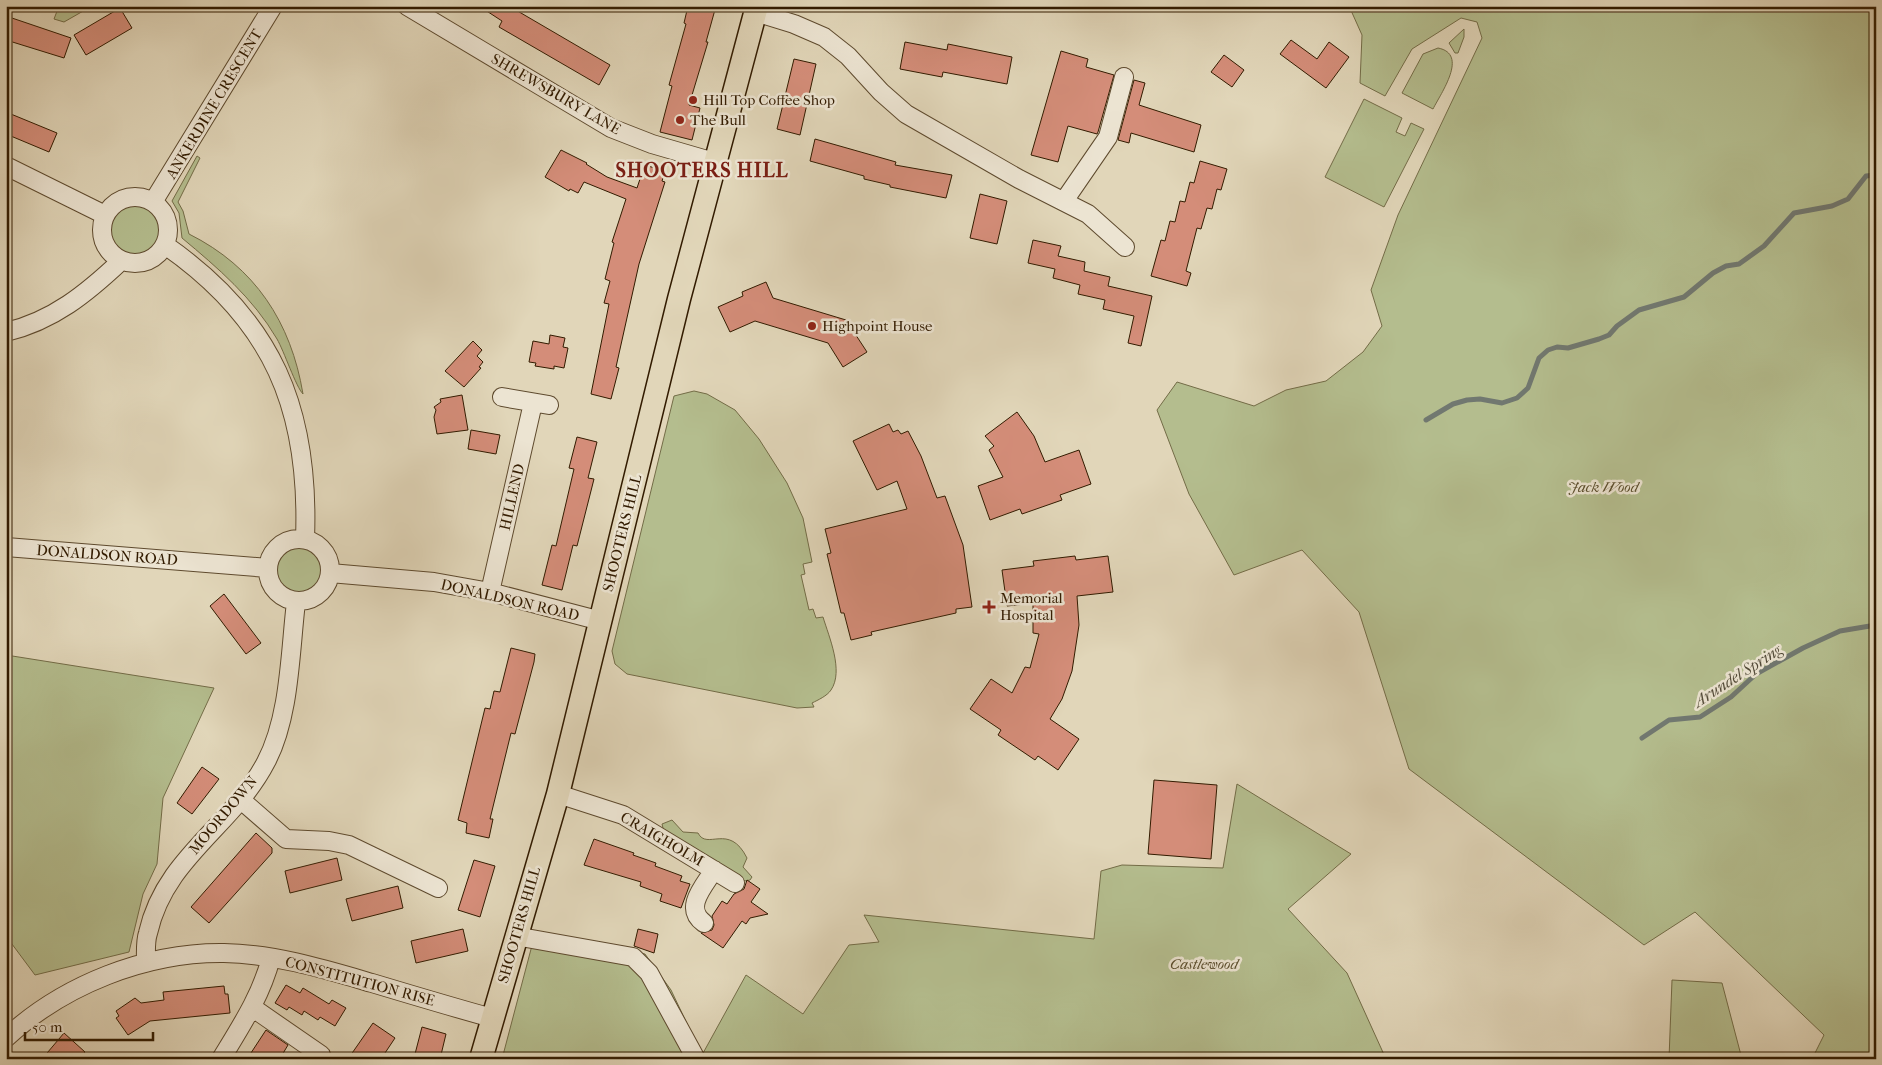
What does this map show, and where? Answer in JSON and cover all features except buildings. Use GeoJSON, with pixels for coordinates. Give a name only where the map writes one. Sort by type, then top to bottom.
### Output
{"type":"FeatureCollection","features":[{"type":"Feature","properties":{"kind":"main road","name":"SHOOTERS HILL"},"geometry":{"type":"LineString","coordinates":[[482,1059],[515,936],[558,794],[714,162],[756,9]]}},
{"type":"Feature","properties":{"kind":"street","name":"ANKERDINE CRESCENT"},"geometry":{"type":"LineString","coordinates":[[153,202],[273,6]]}},
{"type":"Feature","properties":{"kind":"street","name":"SHREWSBURY LANE"},"geometry":{"type":"LineString","coordinates":[[408,6],[611,128],[652,144],[714,162]]}},
{"type":"Feature","properties":{"kind":"street"},"geometry":{"type":"LineString","coordinates":[[756,9],[824,37],[848,56],[881,92],[906,114],[1019,180],[1088,214],[1125,247]]}},
{"type":"Feature","properties":{"kind":"street"},"geometry":{"type":"LineString","coordinates":[[1064,201],[1108,137],[1124,77]]}},
{"type":"Feature","properties":{"kind":"street"},"geometry":{"type":"LineString","coordinates":[[6,166],[105,215]]}},
{"type":"Feature","properties":{"kind":"street"},"geometry":{"type":"LineString","coordinates":[[126,198],[144,198],[153,202],[166,216],[168,236],[165,245],[159,253],[146,261],[131,263],[121,261],[106,246],[102,226],[105,215],[110,208],[126,198]]}},
{"type":"Feature","properties":{"kind":"street"},"geometry":{"type":"LineString","coordinates":[[165,245],[191,263],[218,286],[242,312],[262,341],[281,379],[294,417],[302,454],[306,497],[305,539]]}},
{"type":"Feature","properties":{"kind":"street"},"geometry":{"type":"LineString","coordinates":[[6,332],[22,329],[55,314],[88,292],[121,261]]}},
{"type":"Feature","properties":{"kind":"street","name":"HILLEND"},"geometry":{"type":"LineString","coordinates":[[490,592],[541,404],[502,397]]}},
{"type":"Feature","properties":{"kind":"street"},"geometry":{"type":"LineString","coordinates":[[305,539],[321,548],[326,555],[330,572],[328,582],[315,597],[296,602],[284,598],[275,591],[269,580],[268,568],[270,558],[284,542],[305,539]]}},
{"type":"Feature","properties":{"kind":"street","name":"DONALDSON ROAD"},"geometry":{"type":"LineString","coordinates":[[6,547],[268,568]]}},
{"type":"Feature","properties":{"kind":"street","name":"DONALDSON ROAD"},"geometry":{"type":"LineString","coordinates":[[330,572],[434,582],[490,592],[601,622]]}},
{"type":"Feature","properties":{"kind":"street","name":"MOORDOWN"},"geometry":{"type":"LineString","coordinates":[[146,963],[147,934],[155,907],[169,880],[240,799],[266,763],[278,732],[296,602]]}},
{"type":"Feature","properties":{"kind":"street","name":"CRAIGHOLM"},"geometry":{"type":"LineString","coordinates":[[558,794],[623,815],[735,883]]}},
{"type":"Feature","properties":{"kind":"street"},"geometry":{"type":"LineString","coordinates":[[240,799],[286,839],[329,841],[349,845],[438,888]]}},
{"type":"Feature","properties":{"kind":"street"},"geometry":{"type":"LineString","coordinates":[[704,923],[696,916],[694,906],[714,870]]}},
{"type":"Feature","properties":{"kind":"street"},"geometry":{"type":"LineString","coordinates":[[515,936],[633,957],[649,973],[696,1059]]}},
{"type":"Feature","properties":{"kind":"street","name":"CONSTITUTION RISE"},"geometry":{"type":"LineString","coordinates":[[6,1038],[59,998],[104,976],[146,963],[176,957],[223,953],[271,958],[318,968],[492,1018]]}},
{"type":"Feature","properties":{"kind":"street"},"geometry":{"type":"LineString","coordinates":[[220,1059],[252,1008],[265,980],[271,958]]}},
{"type":"Feature","properties":{"kind":"street"},"geometry":{"type":"LineString","coordinates":[[252,1008],[321,1055],[318,1059]]}},
{"type":"Feature","properties":{"kind":"green space"},"geometry":{"type":"Polygon","coordinates":[[[59,6],[92,6],[64,22],[54,19],[59,6]]]}},
{"type":"Feature","properties":{"kind":"green space","name":"Jack Wood"},"geometry":{"type":"Polygon","coordinates":[[[1349,6],[1876,6],[1876,1059],[1812,1059],[1824,1035],[1695,912],[1644,945],[1409,769],[1359,612],[1302,550],[1234,575],[1189,494],[1157,410],[1177,382],[1254,406],[1286,390],[1326,381],[1363,352],[1382,326],[1371,290],[1398,215],[1482,38],[1477,22],[1461,18],[1412,49],[1385,96],[1360,83],[1362,35],[1349,6]]]}},
{"type":"Feature","properties":{"kind":"green space"},"geometry":{"type":"Polygon","coordinates":[[[1464,29],[1464,37],[1458,53],[1455,53],[1449,43],[1464,29]]]}},
{"type":"Feature","properties":{"kind":"green space"},"geometry":{"type":"Polygon","coordinates":[[[1438,48],[1447,52],[1451,58],[1452,66],[1450,75],[1433,109],[1402,93],[1423,54],[1438,48]]]}},
{"type":"Feature","properties":{"kind":"green space"},"geometry":{"type":"Polygon","coordinates":[[[1364,99],[1402,118],[1396,132],[1405,136],[1411,123],[1424,129],[1384,207],[1325,177],[1364,99]]]}},
{"type":"Feature","properties":{"kind":"green space"},"geometry":{"type":"Polygon","coordinates":[[[197,156],[200,158],[178,202],[183,211],[189,234],[212,247],[233,263],[251,280],[266,299],[279,320],[289,343],[303,394],[268,324],[222,272],[182,238],[179,213],[172,201],[197,156]]]}},
{"type":"Feature","properties":{"kind":"green space"},"geometry":{"type":"Polygon","coordinates":[[[135,203],[145,205],[154,211],[160,220],[162,230],[160,240],[154,249],[145,255],[135,257],[125,255],[116,249],[110,240],[108,230],[110,220],[116,211],[125,205],[135,203]]]}},
{"type":"Feature","properties":{"kind":"green space"},"geometry":{"type":"Polygon","coordinates":[[[694,391],[707,394],[735,410],[759,439],[787,483],[803,518],[812,562],[803,564],[805,574],[801,575],[809,610],[813,609],[816,618],[823,617],[836,664],[835,682],[831,690],[825,696],[812,703],[814,707],[797,708],[627,674],[615,664],[612,651],[674,396],[694,391]]]}},
{"type":"Feature","properties":{"kind":"green space"},"geometry":{"type":"Polygon","coordinates":[[[299,546],[308,548],[319,557],[324,571],[322,580],[313,591],[299,596],[290,594],[279,585],[274,571],[276,562],[285,551],[299,546]]]}},
{"type":"Feature","properties":{"kind":"green space"},"geometry":{"type":"Polygon","coordinates":[[[6,655],[214,688],[163,798],[157,864],[143,894],[129,952],[35,975],[6,936],[6,655]]]}},
{"type":"Feature","properties":{"kind":"green space","name":"Castlewood"},"geometry":{"type":"Polygon","coordinates":[[[1237,784],[1351,854],[1288,909],[1347,973],[1386,1059],[502,1059],[535,934],[645,954],[671,990],[702,1055],[746,975],[803,1014],[849,945],[879,942],[864,915],[1094,939],[1101,871],[1122,865],[1223,868],[1237,784]]]}},
{"type":"Feature","properties":{"kind":"green space"},"geometry":{"type":"Polygon","coordinates":[[[672,820],[683,832],[698,833],[702,838],[707,839],[733,841],[740,847],[747,858],[743,867],[752,877],[750,880],[745,881],[697,850],[664,832],[662,824],[672,820]]]}},
{"type":"Feature","properties":{"kind":"green space"},"geometry":{"type":"Polygon","coordinates":[[[1672,980],[1722,983],[1742,1059],[1669,1059],[1672,980]]]}},
{"type":"Feature","properties":{"kind":"waterway"},"geometry":{"type":"LineString","coordinates":[[1426,420],[1453,404],[1467,400],[1480,399],[1502,403],[1517,398],[1528,388],[1539,358],[1548,350],[1557,347],[1568,348],[1599,339],[1609,335],[1617,326],[1639,310],[1684,297],[1713,273],[1726,266],[1739,264],[1764,246],[1794,213],[1832,206],[1848,199],[1866,176],[1876,175]]}},
{"type":"Feature","properties":{"kind":"waterway","name":"Arundel Spring"},"geometry":{"type":"LineString","coordinates":[[1642,738],[1669,720],[1700,717],[1731,697],[1756,674],[1803,648],[1840,631],[1876,625]]}},
{"type":"Feature","properties":{"kind":"place","name":"Hill Top Coffee Shop"},"geometry":{"type":"Point","coordinates":[693,100]}},
{"type":"Feature","properties":{"kind":"place","name":"The Bull"},"geometry":{"type":"Point","coordinates":[680,120]}},
{"type":"Feature","properties":{"kind":"place","name":"Highpoint House"},"geometry":{"type":"Point","coordinates":[812,326]}},
{"type":"Feature","properties":{"kind":"place","name":"Memorial Hospital"},"geometry":{"type":"Point","coordinates":[989,607]}},
{"type":"Feature","properties":{"kind":"district","name":"SHOOTERS HILL"},"geometry":{"type":"Point","coordinates":[702,170]}}]}
